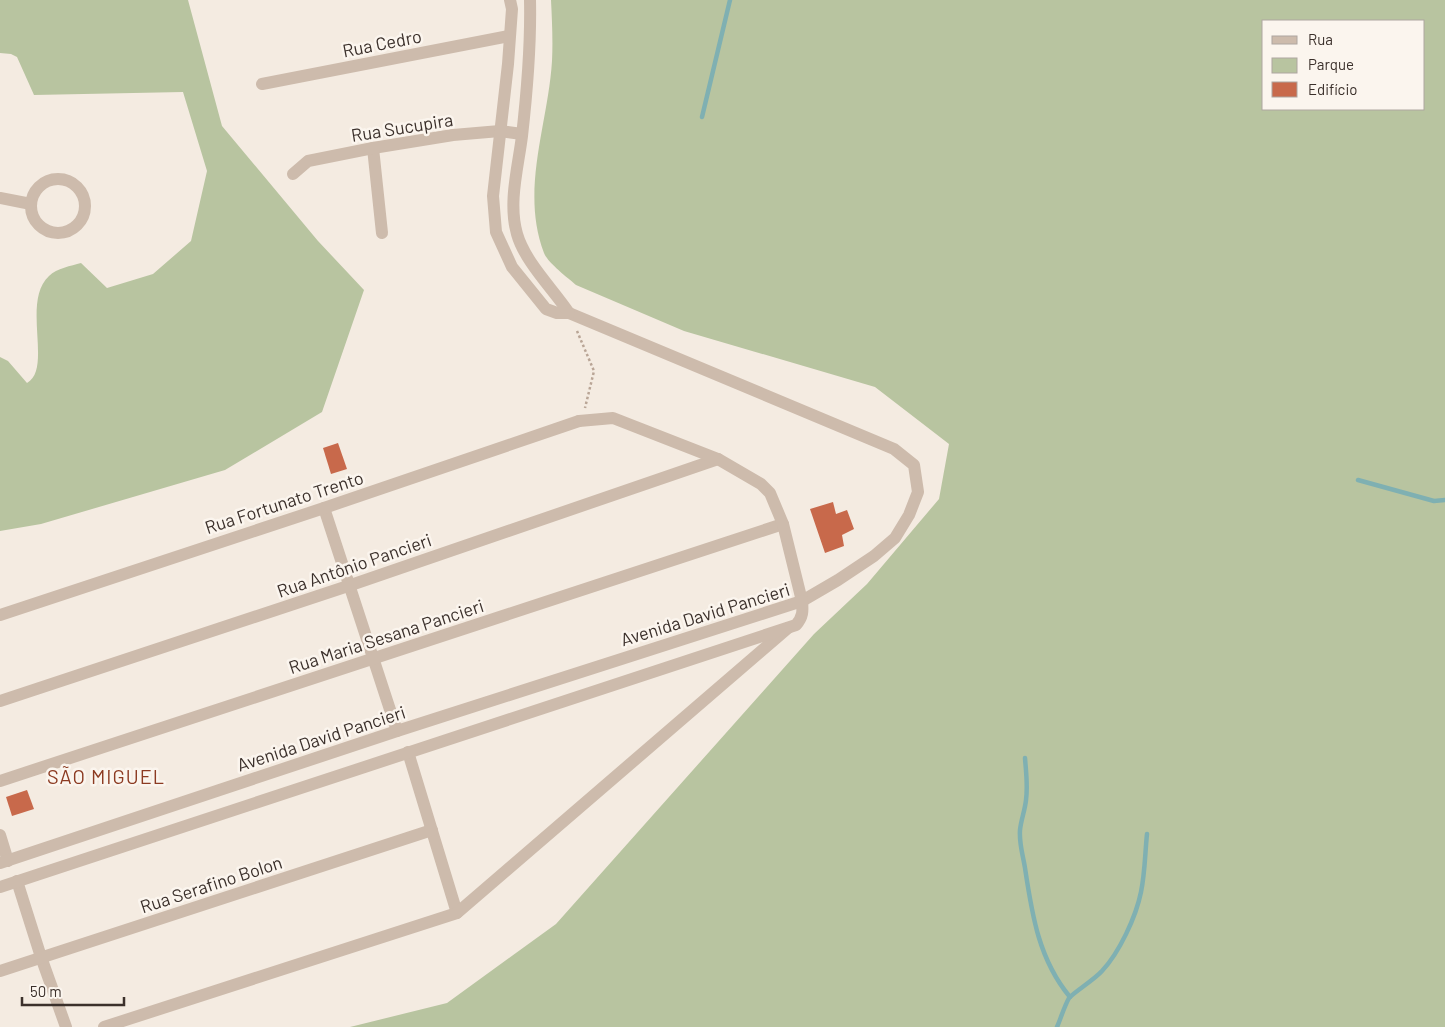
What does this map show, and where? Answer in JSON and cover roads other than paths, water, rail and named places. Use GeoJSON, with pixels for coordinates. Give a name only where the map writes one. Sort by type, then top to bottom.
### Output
{"type":"FeatureCollection","features":[{"type":"Feature","properties":{"kind":"street"},"geometry":{"type":"LineString","coordinates":[[510,0],[512,9],[508,64],[493,196],[496,232],[512,267],[546,309],[557,313],[569,313],[894,449],[914,465],[918,492],[909,515],[896,538],[867,561],[802,601]]}},
{"type":"Feature","properties":{"kind":"street"},"geometry":{"type":"LineString","coordinates":[[530,0],[530,28],[522,134],[514,194],[514,217],[517,235],[536,267],[569,313]]}},
{"type":"Feature","properties":{"kind":"street","name":"Rua Cedro"},"geometry":{"type":"LineString","coordinates":[[262,84],[510,36]]}},
{"type":"Feature","properties":{"kind":"street","name":"Rua Sucupira"},"geometry":{"type":"LineString","coordinates":[[292,174],[308,161],[373,148],[453,135],[500,132],[522,134]]}},
{"type":"Feature","properties":{"kind":"street"},"geometry":{"type":"LineString","coordinates":[[373,148],[382,233]]}},
{"type":"Feature","properties":{"kind":"street"},"geometry":{"type":"LineString","coordinates":[[56,179],[71,183],[82,194],[83,216],[74,228],[60,233],[52,232],[39,225],[34,219],[31,204],[36,190],[42,184],[56,179]]}},
{"type":"Feature","properties":{"kind":"street"},"geometry":{"type":"LineString","coordinates":[[0,198],[31,204]]}},
{"type":"Feature","properties":{"kind":"street","name":"Rua Fortunato Trento"},"geometry":{"type":"LineString","coordinates":[[0,615],[579,421],[613,418],[718,459],[761,484],[770,493],[783,524],[802,601]]}},
{"type":"Feature","properties":{"kind":"street","name":"Rua Antônio Pancieri"},"geometry":{"type":"LineString","coordinates":[[0,700],[350,585],[718,459]]}},
{"type":"Feature","properties":{"kind":"street"},"geometry":{"type":"LineString","coordinates":[[324,508],[397,732]]}},
{"type":"Feature","properties":{"kind":"street","name":"Rua Maria Sesana Pancieri"},"geometry":{"type":"LineString","coordinates":[[0,781],[783,524]]}},
{"type":"Feature","properties":{"kind":"street","name":"Avenida David Pancieri"},"geometry":{"type":"LineString","coordinates":[[0,887],[796,625],[801,617],[802,601],[4,862]]}},
{"type":"Feature","properties":{"kind":"street"},"geometry":{"type":"LineString","coordinates":[[104,1027],[457,913],[790,626]]}},
{"type":"Feature","properties":{"kind":"street"},"geometry":{"type":"LineString","coordinates":[[408,752],[457,913]]}},
{"type":"Feature","properties":{"kind":"street","name":"Rua Serafino Bolon"},"geometry":{"type":"LineString","coordinates":[[0,971],[432,830]]}},
{"type":"Feature","properties":{"kind":"street"},"geometry":{"type":"LineString","coordinates":[[0,835],[4,862]]}},
{"type":"Feature","properties":{"kind":"street"},"geometry":{"type":"LineString","coordinates":[[17,881],[66,1027]]}},
{"type":"Feature","properties":{"kind":"waterway"},"geometry":{"type":"LineString","coordinates":[[702,117],[730,0]]}},
{"type":"Feature","properties":{"kind":"waterway"},"geometry":{"type":"LineString","coordinates":[[1358,480],[1434,501],[1445,500]]}},
{"type":"Feature","properties":{"kind":"waterway"},"geometry":{"type":"LineString","coordinates":[[1025,758],[1027,795],[1020,835],[1034,920],[1038,936],[1051,968],[1059,983],[1070,997]]}},
{"type":"Feature","properties":{"kind":"waterway"},"geometry":{"type":"LineString","coordinates":[[1057,1027],[1069,998],[1102,971],[1115,955],[1126,934],[1139,902],[1147,834]]}},
{"type":"Feature","properties":{"kind":"district","name":"SÃO MIGUEL"},"geometry":{"type":"Point","coordinates":[106,776]}}]}
